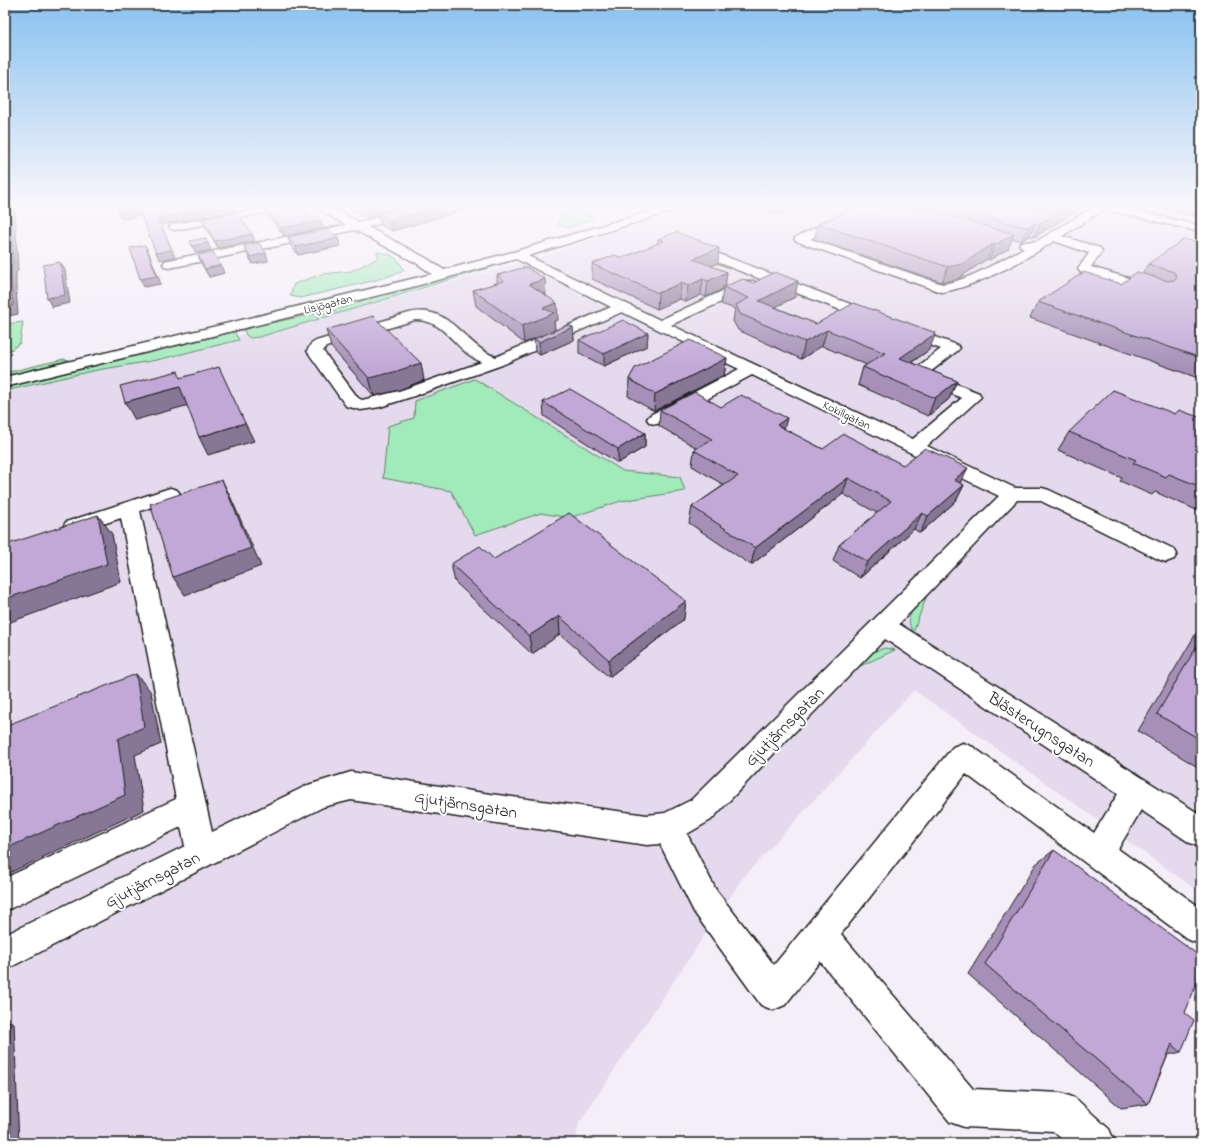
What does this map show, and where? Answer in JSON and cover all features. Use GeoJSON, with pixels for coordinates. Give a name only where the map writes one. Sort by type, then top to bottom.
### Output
{"type":"FeatureCollection","features":[{"type":"Feature","properties":{"kind":"street"},"geometry":{"type":"LineString","coordinates":[[170,264],[182,262]]}},
{"type":"Feature","properties":{"kind":"street"},"geometry":{"type":"LineString","coordinates":[[423,262],[442,275]]}},
{"type":"Feature","properties":{"kind":"street","name":"Lisjögatan"},"geometry":{"type":"LineString","coordinates":[[5,382],[292,313],[492,262]]}},
{"type":"Feature","properties":{"kind":"street","name":"Kokillgatan"},"geometry":{"type":"LineString","coordinates":[[533,262],[577,279],[622,307],[1012,494]]}},
{"type":"Feature","properties":{"kind":"street"},"geometry":{"type":"LineString","coordinates":[[729,262],[952,348],[918,374],[973,397],[915,447]]}},
{"type":"Feature","properties":{"kind":"street"},"geometry":{"type":"LineString","coordinates":[[865,262],[941,288],[949,288],[972,279],[1007,262]]}},
{"type":"Feature","properties":{"kind":"street"},"geometry":{"type":"LineString","coordinates":[[1089,262],[1084,269],[1159,292]]}},
{"type":"Feature","properties":{"kind":"street"},"geometry":{"type":"LineString","coordinates":[[660,325],[767,276]]}},
{"type":"Feature","properties":{"kind":"street"},"geometry":{"type":"LineString","coordinates":[[497,362],[479,355],[435,317],[425,314],[321,344],[316,347],[315,351],[352,402],[361,405],[374,403],[405,394],[497,362],[622,307]]}},
{"type":"Feature","properties":{"kind":"street"},"geometry":{"type":"LineString","coordinates":[[656,419],[752,369]]}},
{"type":"Feature","properties":{"kind":"street"},"geometry":{"type":"LineString","coordinates":[[56,532],[170,494]]}},
{"type":"Feature","properties":{"kind":"street"},"geometry":{"type":"LineString","coordinates":[[883,626],[1012,494],[1042,494],[1166,554]]}},
{"type":"Feature","properties":{"kind":"street"},"geometry":{"type":"LineString","coordinates":[[129,508],[202,854]]}},
{"type":"Feature","properties":{"kind":"street","name":"Blästerugnsgatan"},"geometry":{"type":"LineString","coordinates":[[883,626],[1201,832]]}},
{"type":"Feature","properties":{"kind":"street","name":"Gjutjärnsgatan"},"geometry":{"type":"LineString","coordinates":[[5,953],[318,795],[351,786],[490,808],[647,830],[668,828],[701,810],[774,734],[883,626]]}},
{"type":"Feature","properties":{"kind":"street"},"geometry":{"type":"LineString","coordinates":[[668,828],[705,901],[773,993],[963,756],[1201,928]]}},
{"type":"Feature","properties":{"kind":"street"},"geometry":{"type":"LineString","coordinates":[[1098,854],[1137,790]]}},
{"type":"Feature","properties":{"kind":"street"},"geometry":{"type":"LineString","coordinates":[[5,895],[191,807]]}},
{"type":"Feature","properties":{"kind":"street"},"geometry":{"type":"LineString","coordinates":[[820,935],[964,1108],[1061,1112],[1095,1143]]}},
{"type":"Feature","properties":{"kind":"shaded area"},"geometry":{"type":"Polygon","coordinates":[[[525,262],[1201,262],[1201,893],[914,690],[742,879],[579,1123],[575,1143],[5,1143],[5,392],[381,301],[525,262]]]}},
{"type":"Feature","properties":{"kind":"green space"},"geometry":{"type":"Polygon","coordinates":[[[371,262],[399,262],[404,271],[376,280],[301,298],[290,296],[294,284],[322,274],[351,271],[371,262]]]}},
{"type":"Feature","properties":{"kind":"green space"},"geometry":{"type":"Polygon","coordinates":[[[501,262],[509,262],[323,318],[320,315],[354,304],[352,301],[501,262]]]}},
{"type":"Feature","properties":{"kind":"green space"},"geometry":{"type":"Polygon","coordinates":[[[313,314],[319,319],[259,337],[250,338],[246,335],[243,329],[313,314]]]}},
{"type":"Feature","properties":{"kind":"green space"},"geometry":{"type":"Polygon","coordinates":[[[23,322],[20,343],[5,354],[5,324],[23,322]]]}},
{"type":"Feature","properties":{"kind":"green space"},"geometry":{"type":"Polygon","coordinates":[[[234,331],[239,340],[157,360],[92,371],[5,391],[5,386],[234,331]]]}},
{"type":"Feature","properties":{"kind":"green space"},"geometry":{"type":"Polygon","coordinates":[[[64,359],[69,360],[5,377],[5,373],[64,359]]]}},
{"type":"Feature","properties":{"kind":"green space"},"geometry":{"type":"Polygon","coordinates":[[[475,379],[623,471],[680,477],[685,491],[621,501],[569,518],[541,513],[475,535],[451,491],[383,478],[388,426],[414,418],[415,401],[475,379]]]}},
{"type":"Feature","properties":{"kind":"green space"},"geometry":{"type":"Polygon","coordinates":[[[927,595],[913,633],[909,621],[910,616],[927,595]]]}},
{"type":"Feature","properties":{"kind":"green space"},"geometry":{"type":"Polygon","coordinates":[[[885,648],[895,650],[858,667],[872,652],[885,648]]]}},
{"type":"Feature","properties":{"kind":"building"},"geometry":{"type":"Polygon","coordinates":[[[5,262],[13,262],[13,264],[11,264],[11,281],[13,306],[5,307],[5,262]]]}},
{"type":"Feature","properties":{"kind":"building"},"geometry":{"type":"Polygon","coordinates":[[[60,262],[65,295],[47,298],[43,265],[60,262]]]}},
{"type":"Feature","properties":{"kind":"building"},"geometry":{"type":"Polygon","coordinates":[[[134,262],[151,262],[157,276],[140,279],[134,262]]]}},
{"type":"Feature","properties":{"kind":"building"},"geometry":{"type":"Polygon","coordinates":[[[201,262],[219,262],[221,265],[205,269],[201,262]]]}},
{"type":"Feature","properties":{"kind":"building"},"geometry":{"type":"Polygon","coordinates":[[[598,262],[700,262],[727,272],[708,281],[703,279],[688,286],[681,283],[658,293],[592,264],[598,262]]]}},
{"type":"Feature","properties":{"kind":"building"},"geometry":{"type":"Polygon","coordinates":[[[932,262],[966,262],[962,264],[948,267],[932,262]]]}},
{"type":"Feature","properties":{"kind":"building"},"geometry":{"type":"Polygon","coordinates":[[[1151,262],[1201,262],[1201,358],[1038,302],[1084,272],[1121,284],[1137,272],[1168,281],[1174,280],[1177,277],[1174,272],[1148,264],[1151,262]]]}},
{"type":"Feature","properties":{"kind":"building"},"geometry":{"type":"Polygon","coordinates":[[[526,267],[545,279],[529,284],[557,303],[543,308],[554,313],[522,326],[473,290],[504,281],[497,275],[526,267]]]}},
{"type":"Feature","properties":{"kind":"building"},"geometry":{"type":"Polygon","coordinates":[[[775,272],[798,281],[759,301],[816,324],[854,303],[936,333],[900,358],[957,381],[935,398],[863,367],[885,353],[827,330],[805,342],[740,314],[736,305],[749,298],[723,287],[743,279],[753,283],[775,272]]]}},
{"type":"Feature","properties":{"kind":"building"},"geometry":{"type":"Polygon","coordinates":[[[373,316],[421,363],[369,378],[326,330],[373,316]]]}},
{"type":"Feature","properties":{"kind":"building"},"geometry":{"type":"Polygon","coordinates":[[[623,320],[648,333],[604,354],[579,340],[623,320]]]}},
{"type":"Feature","properties":{"kind":"building"},"geometry":{"type":"Polygon","coordinates":[[[568,325],[573,327],[539,342],[534,339],[568,325]]]}},
{"type":"Feature","properties":{"kind":"building"},"geometry":{"type":"Polygon","coordinates":[[[690,340],[727,358],[655,394],[629,379],[635,368],[690,340]]]}},
{"type":"Feature","properties":{"kind":"building"},"geometry":{"type":"Polygon","coordinates":[[[219,367],[245,423],[199,437],[180,387],[125,402],[120,386],[178,371],[180,378],[219,367]]]}},
{"type":"Feature","properties":{"kind":"building"},"geometry":{"type":"Polygon","coordinates":[[[570,389],[645,433],[618,449],[543,402],[570,389]]]}},
{"type":"Feature","properties":{"kind":"building"},"geometry":{"type":"Polygon","coordinates":[[[1113,390],[1175,414],[1179,410],[1201,418],[1201,487],[1169,474],[1166,477],[1133,463],[1136,460],[1069,432],[1113,390]]]}},
{"type":"Feature","properties":{"kind":"building"},"geometry":{"type":"Polygon","coordinates":[[[695,392],[721,407],[741,395],[787,418],[777,425],[823,449],[844,434],[903,465],[925,448],[968,468],[954,480],[964,485],[928,516],[922,513],[867,562],[839,545],[891,501],[848,478],[755,548],[692,507],[738,476],[694,450],[712,439],[660,410],[695,392]]]}},
{"type":"Feature","properties":{"kind":"building"},"geometry":{"type":"Polygon","coordinates":[[[222,480],[251,548],[173,577],[150,504],[222,480]]]}},
{"type":"Feature","properties":{"kind":"building"},"geometry":{"type":"Polygon","coordinates":[[[569,513],[686,601],[609,660],[559,616],[529,636],[451,564],[480,546],[494,559],[569,513]]]}},
{"type":"Feature","properties":{"kind":"building"},"geometry":{"type":"Polygon","coordinates":[[[98,515],[107,564],[5,599],[5,545],[98,515]]]}},
{"type":"Feature","properties":{"kind":"building"},"geometry":{"type":"Polygon","coordinates":[[[1201,639],[1201,740],[1157,714],[1201,639]]]}},
{"type":"Feature","properties":{"kind":"building"},"geometry":{"type":"Polygon","coordinates":[[[136,674],[144,727],[118,739],[125,795],[5,849],[5,726],[136,674]]]}},
{"type":"Feature","properties":{"kind":"building"},"geometry":{"type":"Polygon","coordinates":[[[1054,850],[1201,957],[1201,972],[1185,1013],[1194,1020],[1181,1052],[1172,1044],[1148,1104],[985,964],[1054,850]]]}}]}
